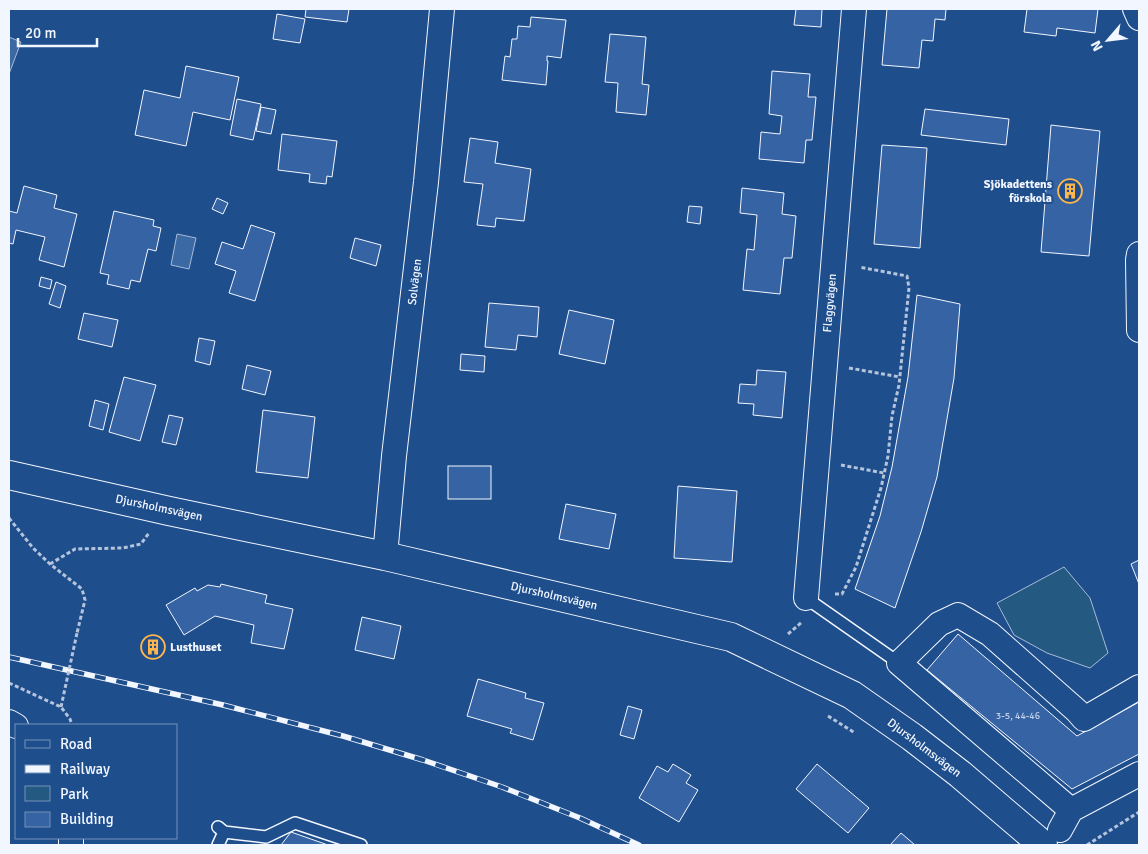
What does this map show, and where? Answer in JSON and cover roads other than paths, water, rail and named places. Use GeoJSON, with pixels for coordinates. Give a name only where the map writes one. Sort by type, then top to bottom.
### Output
{"type":"FeatureCollection","features":[{"type":"Feature","properties":{"kind":"street","name":"Solvägen"},"geometry":{"type":"LineString","coordinates":[[385,556],[394,456],[426,182],[442,9]]}},
{"type":"Feature","properties":{"kind":"street","name":"Flaggvägen"},"geometry":{"type":"LineString","coordinates":[[806,598],[854,9]]}},
{"type":"Feature","properties":{"kind":"street"},"geometry":{"type":"LineString","coordinates":[[1135,9],[1139,18]]}},
{"type":"Feature","properties":{"kind":"street"},"geometry":{"type":"LineString","coordinates":[[1139,254],[1139,330]]}},
{"type":"Feature","properties":{"kind":"street","name":"Djursholmsvägen"},"geometry":{"type":"LineString","coordinates":[[9,475],[155,508],[385,556],[731,637],[852,695],[1051,838]]}},
{"type":"Feature","properties":{"kind":"street"},"geometry":{"type":"LineString","coordinates":[[1071,810],[899,663],[939,624],[958,615],[990,634],[1084,719],[1139,687]]}},
{"type":"Feature","properties":{"kind":"street"},"geometry":{"type":"LineString","coordinates":[[1051,838],[1071,810],[1139,774]]}},
{"type":"Feature","properties":{"kind":"lane"},"geometry":{"type":"LineString","coordinates":[[806,598],[899,663]]}},
{"type":"Feature","properties":{"kind":"lane"},"geometry":{"type":"LineString","coordinates":[[218,845],[221,829],[266,837],[295,823],[361,845]]}},
{"type":"Feature","properties":{"kind":"railway"},"geometry":{"type":"LineString","coordinates":[[9,657],[223,705],[343,736],[423,760],[502,787],[580,818],[639,845]]}},
{"type":"Feature","properties":{"kind":"place","name":"Sjökadettens förskola"},"geometry":{"type":"Point","coordinates":[1070,191]}},
{"type":"Feature","properties":{"kind":"place","name":"Lusthuset"},"geometry":{"type":"Point","coordinates":[153,647]}}]}
